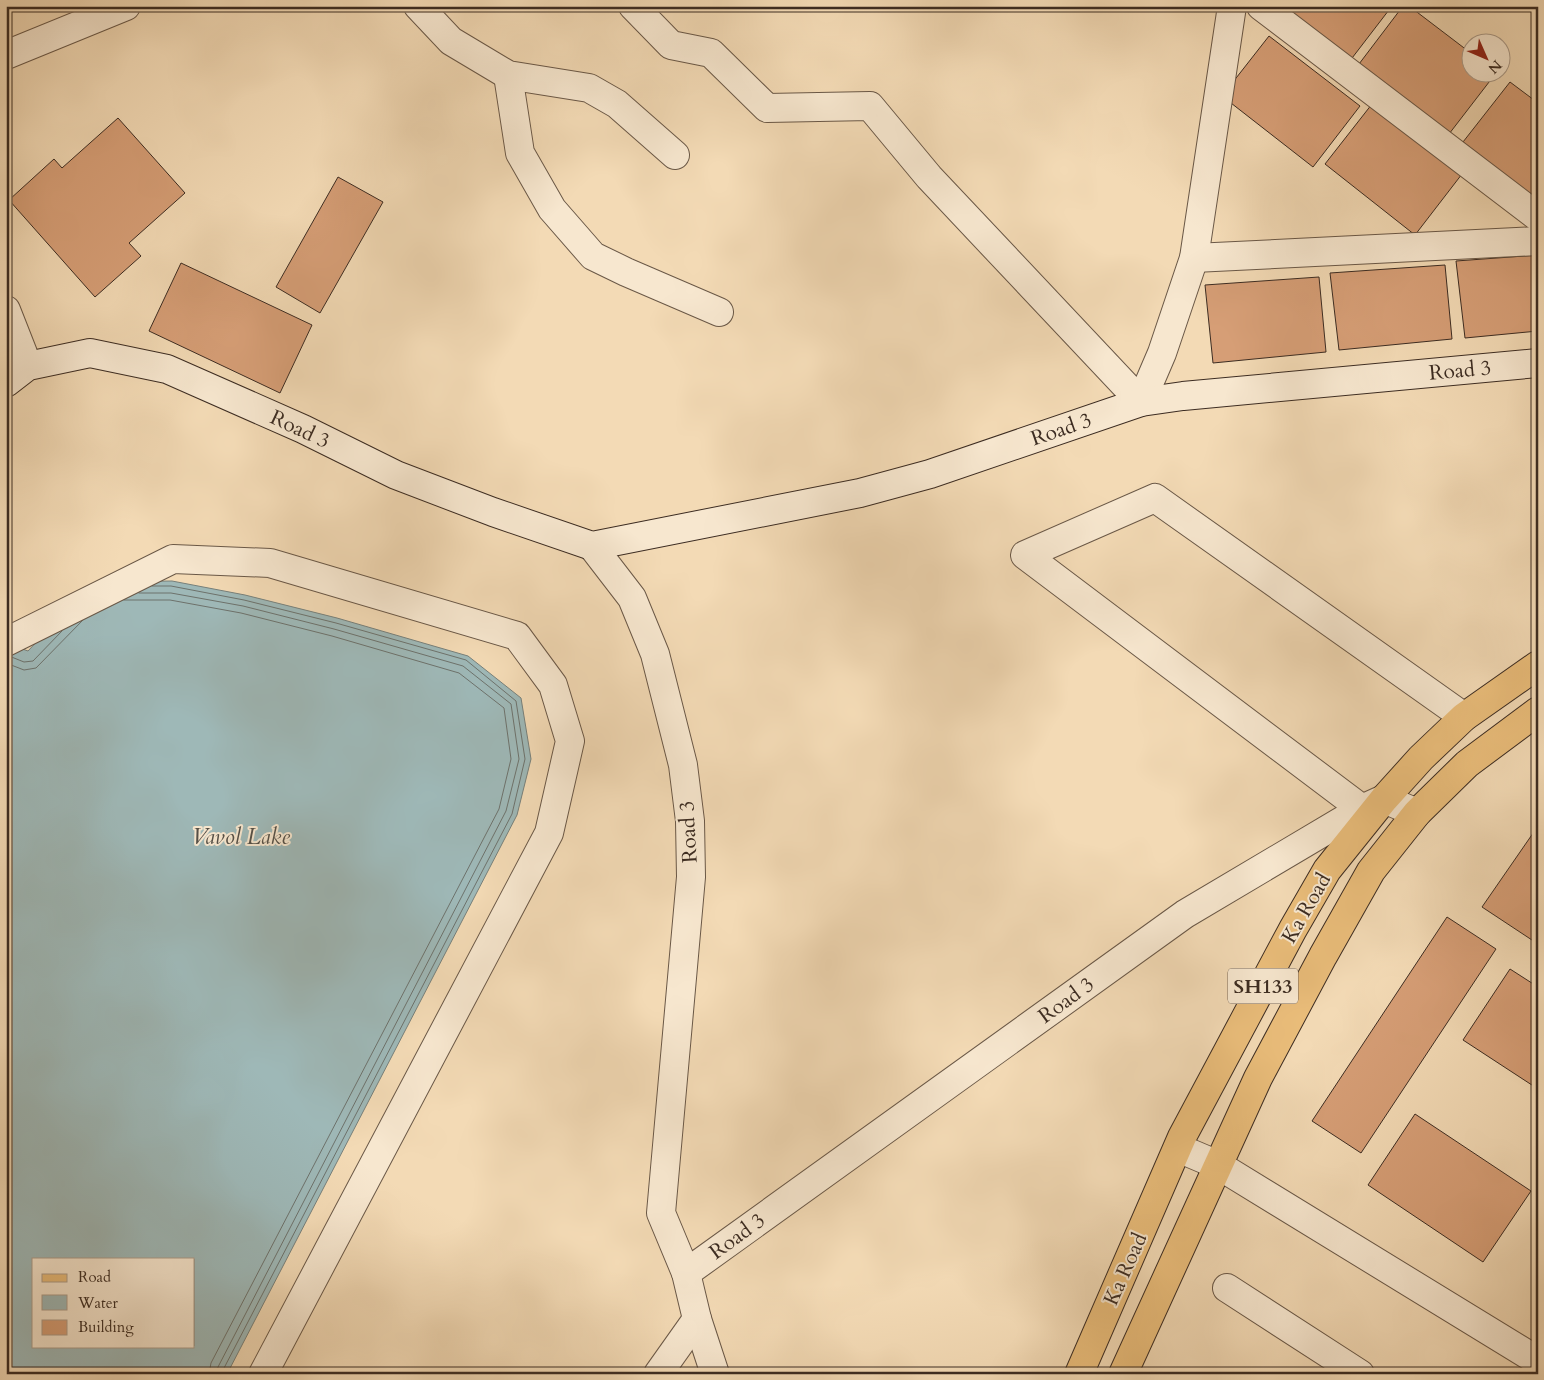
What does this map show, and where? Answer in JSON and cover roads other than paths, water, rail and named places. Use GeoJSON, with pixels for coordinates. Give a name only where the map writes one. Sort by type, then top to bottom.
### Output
{"type":"FeatureCollection","features":[{"type":"Feature","properties":{"kind":"main road","name":"Ka Road"},"geometry":{"type":"LineString","coordinates":[[1079,1374],[1178,1148],[1293,929],[1327,870],[1373,804],[1464,717],[1538,665]]}},
{"type":"Feature","properties":{"kind":"main road","name":"Ka Road"},"geometry":{"type":"LineString","coordinates":[[1124,1374],[1258,1078],[1371,871],[1417,813],[1467,764],[1538,711]]}},
{"type":"Feature","properties":{"kind":"main road"},"geometry":{"type":"LineString","coordinates":[[1315,891],[1348,912]]}},
{"type":"Feature","properties":{"kind":"street"},"geometry":{"type":"LineString","coordinates":[[6,55],[71,17],[126,6]]}},
{"type":"Feature","properties":{"kind":"street"},"geometry":{"type":"LineString","coordinates":[[418,6],[451,41],[508,75],[589,88],[617,104],[675,155]]}},
{"type":"Feature","properties":{"kind":"street"},"geometry":{"type":"LineString","coordinates":[[633,6],[670,45],[711,53],[767,108],[870,106],[928,177],[1141,402],[1162,353],[1194,258],[1232,6]]}},
{"type":"Feature","properties":{"kind":"street"},"geometry":{"type":"LineString","coordinates":[[1261,6],[1538,218]]}},
{"type":"Feature","properties":{"kind":"street"},"geometry":{"type":"LineString","coordinates":[[508,75],[520,152],[552,209],[593,256],[719,312]]}},
{"type":"Feature","properties":{"kind":"street"},"geometry":{"type":"LineString","coordinates":[[1194,258],[1538,241]]}},
{"type":"Feature","properties":{"kind":"street"},"geometry":{"type":"LineString","coordinates":[[6,310],[28,366]]}},
{"type":"Feature","properties":{"kind":"street","name":"Road 3"},"geometry":{"type":"LineString","coordinates":[[6,383],[28,366],[90,353],[167,369],[303,429],[396,475],[493,512],[592,546],[860,493],[930,474],[1141,402],[1184,396],[1538,363]]}},
{"type":"Feature","properties":{"kind":"street"},"geometry":{"type":"LineString","coordinates":[[1417,813],[1373,804],[1025,555],[1155,498],[1464,717]]}},
{"type":"Feature","properties":{"kind":"street","name":"Road 3"},"geometry":{"type":"LineString","coordinates":[[592,546],[632,598],[655,654],[684,774],[690,821],[691,877],[661,1213],[686,1273],[1185,914],[1373,804]]}},
{"type":"Feature","properties":{"kind":"street"},"geometry":{"type":"LineString","coordinates":[[6,642],[173,559],[270,563],[517,636],[553,686],[570,741],[549,832],[274,1369]]}},
{"type":"Feature","properties":{"kind":"street"},"geometry":{"type":"LineString","coordinates":[[1178,1148],[1218,1165],[1538,1361]]}},
{"type":"Feature","properties":{"kind":"street"},"geometry":{"type":"LineString","coordinates":[[686,1273],[697,1319],[714,1374]]}},
{"type":"Feature","properties":{"kind":"street"},"geometry":{"type":"LineString","coordinates":[[1227,1288],[1354,1372]]}},
{"type":"Feature","properties":{"kind":"street"},"geometry":{"type":"LineString","coordinates":[[658,1374],[697,1319]]}},
{"type":"Feature","properties":{"kind":"water","name":"Vavol Lake"},"geometry":{"type":"Polygon","coordinates":[[[172,581],[245,595],[337,618],[468,656],[521,698],[531,759],[517,815],[227,1374],[6,1374],[6,643],[28,651],[96,582],[172,581]]]}}]}
